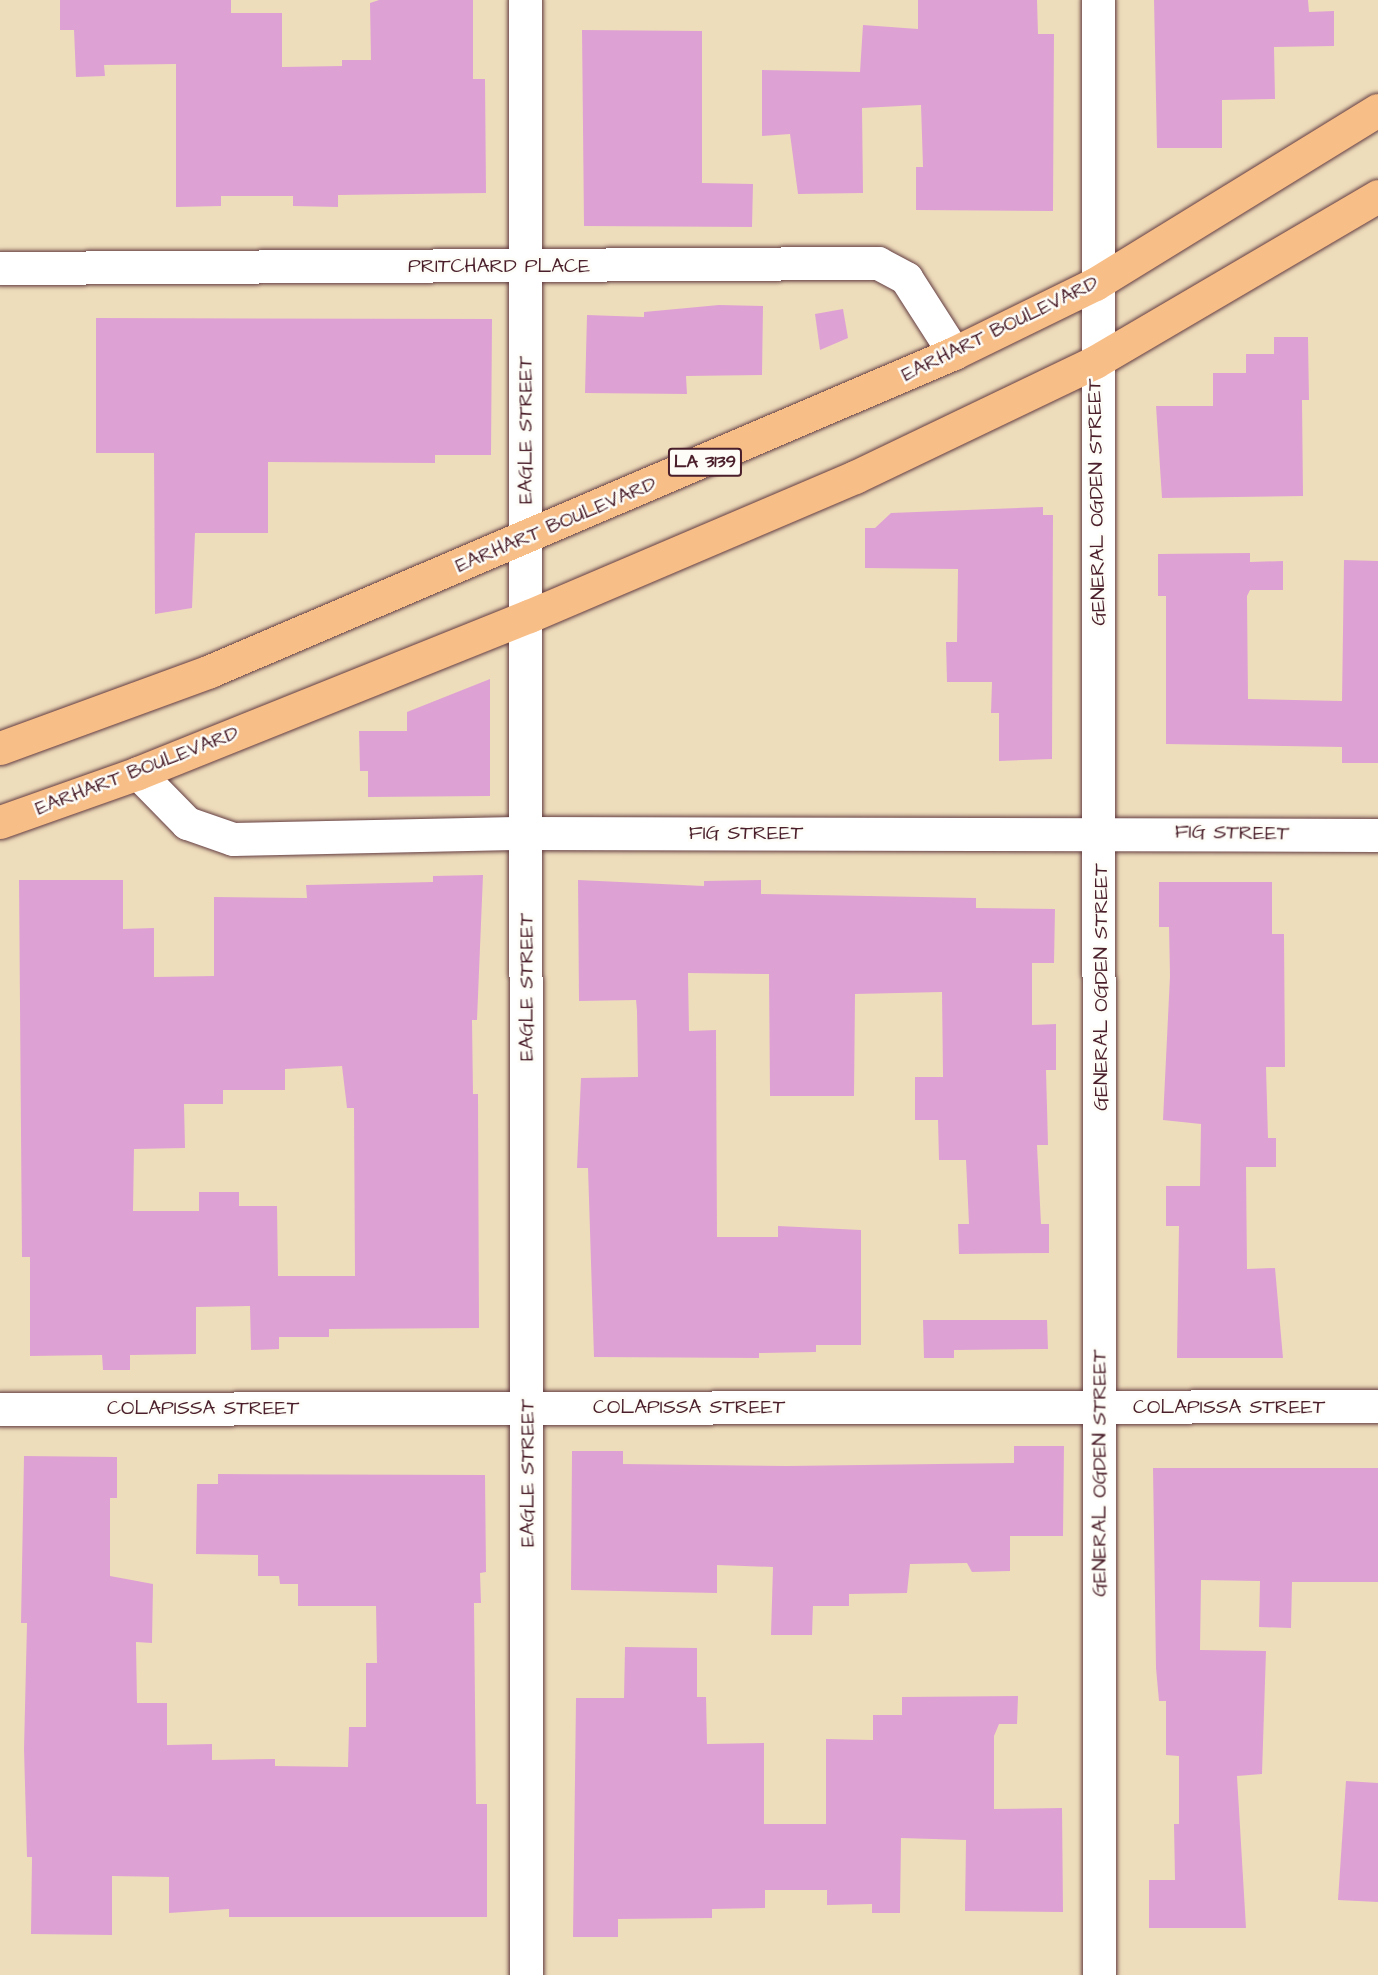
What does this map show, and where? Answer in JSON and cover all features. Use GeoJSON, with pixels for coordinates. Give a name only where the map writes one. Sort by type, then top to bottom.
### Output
{"type":"FeatureCollection","features":[{"type":"Feature","properties":{"kind":"main road","name":"EARHART BOULEVARD"},"geometry":{"type":"LineString","coordinates":[[0,748],[210,671],[954,352],[1095,284],[1378,110]]}},
{"type":"Feature","properties":{"kind":"main road","name":"EARHART BOULEVARD"},"geometry":{"type":"LineString","coordinates":[[0,822],[138,773],[528,616],[855,477],[1095,362],[1378,196]]}},
{"type":"Feature","properties":{"kind":"street","name":"EAGLE STREET"},"geometry":{"type":"LineString","coordinates":[[525,0],[524,490],[529,535],[526,833],[528,1407],[526,1975]]}},
{"type":"Feature","properties":{"kind":"street","name":"GENERAL OGDEN STREET"},"geometry":{"type":"LineString","coordinates":[[1098,0],[1095,362],[1101,832],[1099,1975]]}},
{"type":"Feature","properties":{"kind":"street","name":"PRITCHARD PLACE"},"geometry":{"type":"LineString","coordinates":[[0,268],[878,263],[906,278],[954,352]]}},
{"type":"Feature","properties":{"kind":"street","name":"FIG STREET"},"geometry":{"type":"LineString","coordinates":[[138,773],[187,823],[232,839],[526,833],[1101,832],[1378,835]]}},
{"type":"Feature","properties":{"kind":"street","name":"COLAPISSA STREET"},"geometry":{"type":"LineString","coordinates":[[0,1409],[1378,1407]]}},
{"type":"Feature","properties":{"kind":"building"},"geometry":{"type":"Polygon","coordinates":[[[60,0],[231,0],[231,13],[282,13],[282,67],[342,66],[342,60],[371,60],[370,3],[379,0],[473,0],[473,79],[485,79],[486,193],[338,195],[338,207],[293,206],[293,196],[221,196],[221,206],[176,207],[176,64],[104,65],[105,76],[76,77],[74,30],[60,30],[60,0]]]}},
{"type":"Feature","properties":{"kind":"building"},"geometry":{"type":"Polygon","coordinates":[[[918,0],[1037,0],[1038,34],[1054,34],[1053,211],[916,210],[916,167],[923,167],[921,105],[862,108],[863,193],[798,194],[790,134],[762,136],[762,70],[860,72],[863,25],[918,29],[918,0]]]}},
{"type":"Feature","properties":{"kind":"building"},"geometry":{"type":"Polygon","coordinates":[[[1154,0],[1308,0],[1309,12],[1334,11],[1334,46],[1274,47],[1275,99],[1222,100],[1222,148],[1157,148],[1154,0]]]}},
{"type":"Feature","properties":{"kind":"building"},"geometry":{"type":"Polygon","coordinates":[[[582,30],[702,31],[702,183],[753,184],[752,227],[584,226],[582,30]]]}},
{"type":"Feature","properties":{"kind":"building"},"geometry":{"type":"Polygon","coordinates":[[[719,305],[763,306],[762,375],[686,376],[687,394],[585,393],[587,315],[644,317],[644,312],[719,305]]]}},
{"type":"Feature","properties":{"kind":"building"},"geometry":{"type":"Polygon","coordinates":[[[843,309],[848,338],[820,350],[815,314],[843,309]]]}},
{"type":"Feature","properties":{"kind":"building"},"geometry":{"type":"Polygon","coordinates":[[[96,318],[492,319],[491,455],[435,455],[435,463],[268,462],[268,533],[195,533],[192,608],[155,614],[154,453],[96,453],[96,318]]]}},
{"type":"Feature","properties":{"kind":"building"},"geometry":{"type":"Polygon","coordinates":[[[1274,337],[1308,337],[1309,400],[1302,400],[1303,496],[1162,498],[1156,406],[1213,406],[1213,373],[1246,373],[1246,354],[1274,354],[1274,337]]]}},
{"type":"Feature","properties":{"kind":"building"},"geometry":{"type":"Polygon","coordinates":[[[1043,507],[1043,515],[1053,515],[1052,759],[999,761],[999,713],[991,713],[992,682],[947,682],[946,642],[957,642],[958,569],[865,568],[865,528],[875,528],[891,513],[1043,507]]]}},
{"type":"Feature","properties":{"kind":"building"},"geometry":{"type":"Polygon","coordinates":[[[1250,553],[1250,562],[1283,561],[1283,590],[1250,590],[1247,596],[1248,699],[1342,701],[1344,560],[1378,561],[1378,763],[1342,763],[1342,747],[1166,744],[1166,596],[1158,596],[1158,554],[1250,553]]]}},
{"type":"Feature","properties":{"kind":"building"},"geometry":{"type":"Polygon","coordinates":[[[490,679],[490,796],[368,797],[368,771],[360,771],[359,731],[407,731],[407,712],[490,679]]]}},
{"type":"Feature","properties":{"kind":"building"},"geometry":{"type":"Polygon","coordinates":[[[483,875],[477,1020],[472,1020],[473,1094],[478,1094],[479,1328],[329,1329],[329,1337],[279,1337],[279,1349],[251,1350],[250,1306],[196,1307],[196,1354],[130,1355],[130,1370],[103,1370],[102,1355],[30,1356],[30,1257],[22,1257],[19,880],[123,880],[123,929],[154,928],[154,977],[214,976],[214,897],[307,898],[306,885],[433,882],[433,876],[483,875]],[[342,1066],[285,1069],[285,1090],[223,1090],[223,1104],[184,1104],[185,1148],[134,1149],[133,1211],[199,1211],[199,1192],[239,1192],[239,1206],[277,1206],[278,1276],[355,1276],[354,1108],[347,1108],[342,1066]]]}},
{"type":"Feature","properties":{"kind":"building"},"geometry":{"type":"Polygon","coordinates":[[[578,880],[704,886],[704,881],[761,880],[761,894],[976,898],[976,908],[1055,909],[1054,963],[1032,963],[1032,1025],[1056,1024],[1056,1070],[1046,1070],[1048,1145],[1037,1145],[1041,1224],[1049,1224],[1049,1253],[959,1254],[958,1224],[969,1224],[966,1160],[939,1160],[938,1120],[915,1120],[915,1077],[943,1077],[942,992],[855,994],[854,1096],[770,1096],[769,974],[688,973],[689,1031],[716,1030],[717,1237],[778,1237],[778,1226],[861,1230],[861,1345],[816,1345],[816,1352],[759,1353],[759,1358],[594,1357],[588,1168],[577,1168],[581,1078],[638,1077],[637,1011],[636,1000],[579,1001],[578,880]]]}},
{"type":"Feature","properties":{"kind":"building"},"geometry":{"type":"Polygon","coordinates":[[[1159,882],[1272,882],[1272,934],[1284,934],[1285,1067],[1266,1067],[1268,1138],[1276,1138],[1276,1167],[1246,1167],[1247,1269],[1275,1268],[1283,1358],[1177,1358],[1179,1226],[1166,1226],[1166,1186],[1200,1186],[1201,1124],[1163,1120],[1170,976],[1169,927],[1159,927],[1159,882]]]}},
{"type":"Feature","properties":{"kind":"building"},"geometry":{"type":"Polygon","coordinates":[[[923,1320],[1047,1320],[1048,1349],[954,1350],[954,1358],[924,1358],[923,1320]]]}},
{"type":"Feature","properties":{"kind":"building"},"geometry":{"type":"Polygon","coordinates":[[[1014,1446],[1064,1446],[1063,1536],[1010,1536],[1010,1571],[972,1572],[967,1563],[910,1564],[907,1593],[849,1594],[849,1606],[813,1606],[812,1635],[771,1635],[773,1567],[717,1565],[717,1593],[571,1590],[572,1451],[623,1451],[623,1464],[787,1466],[1014,1463],[1014,1446]]]}},
{"type":"Feature","properties":{"kind":"building"},"geometry":{"type":"Polygon","coordinates":[[[24,1456],[117,1457],[117,1498],[110,1498],[110,1576],[153,1584],[152,1643],[136,1642],[137,1703],[167,1703],[167,1745],[212,1744],[212,1760],[275,1759],[275,1766],[348,1767],[349,1727],[366,1727],[366,1663],[377,1663],[376,1606],[298,1606],[298,1584],[280,1584],[279,1576],[258,1576],[258,1555],[196,1554],[197,1484],[218,1484],[218,1474],[485,1475],[486,1572],[480,1573],[481,1603],[474,1603],[476,1804],[487,1804],[487,1917],[229,1917],[229,1909],[169,1913],[169,1877],[112,1876],[112,1935],[31,1934],[32,1857],[27,1857],[24,1749],[27,1623],[21,1623],[24,1456]]]}},
{"type":"Feature","properties":{"kind":"building"},"geometry":{"type":"Polygon","coordinates":[[[1153,1468],[1378,1468],[1378,1582],[1292,1582],[1291,1628],[1259,1627],[1260,1581],[1201,1580],[1200,1650],[1266,1651],[1262,1774],[1237,1776],[1246,1928],[1149,1928],[1149,1880],[1175,1880],[1174,1824],[1179,1824],[1179,1756],[1166,1755],[1166,1701],[1159,1701],[1156,1668],[1153,1468]]]}},
{"type":"Feature","properties":{"kind":"building"},"geometry":{"type":"Polygon","coordinates":[[[625,1647],[697,1648],[697,1697],[706,1697],[707,1744],[764,1743],[764,1824],[826,1824],[826,1739],[873,1740],[873,1715],[902,1715],[902,1697],[1018,1696],[1017,1724],[999,1724],[994,1736],[994,1809],[1062,1808],[1063,1912],[965,1911],[966,1840],[901,1838],[900,1913],[872,1913],[872,1904],[827,1905],[827,1890],[765,1890],[765,1908],[712,1909],[712,1918],[618,1919],[618,1937],[573,1937],[576,1698],[624,1698],[625,1647]]]}},
{"type":"Feature","properties":{"kind":"building"},"geometry":{"type":"Polygon","coordinates":[[[1346,1781],[1378,1783],[1378,1902],[1338,1900],[1346,1781]]]}}]}
